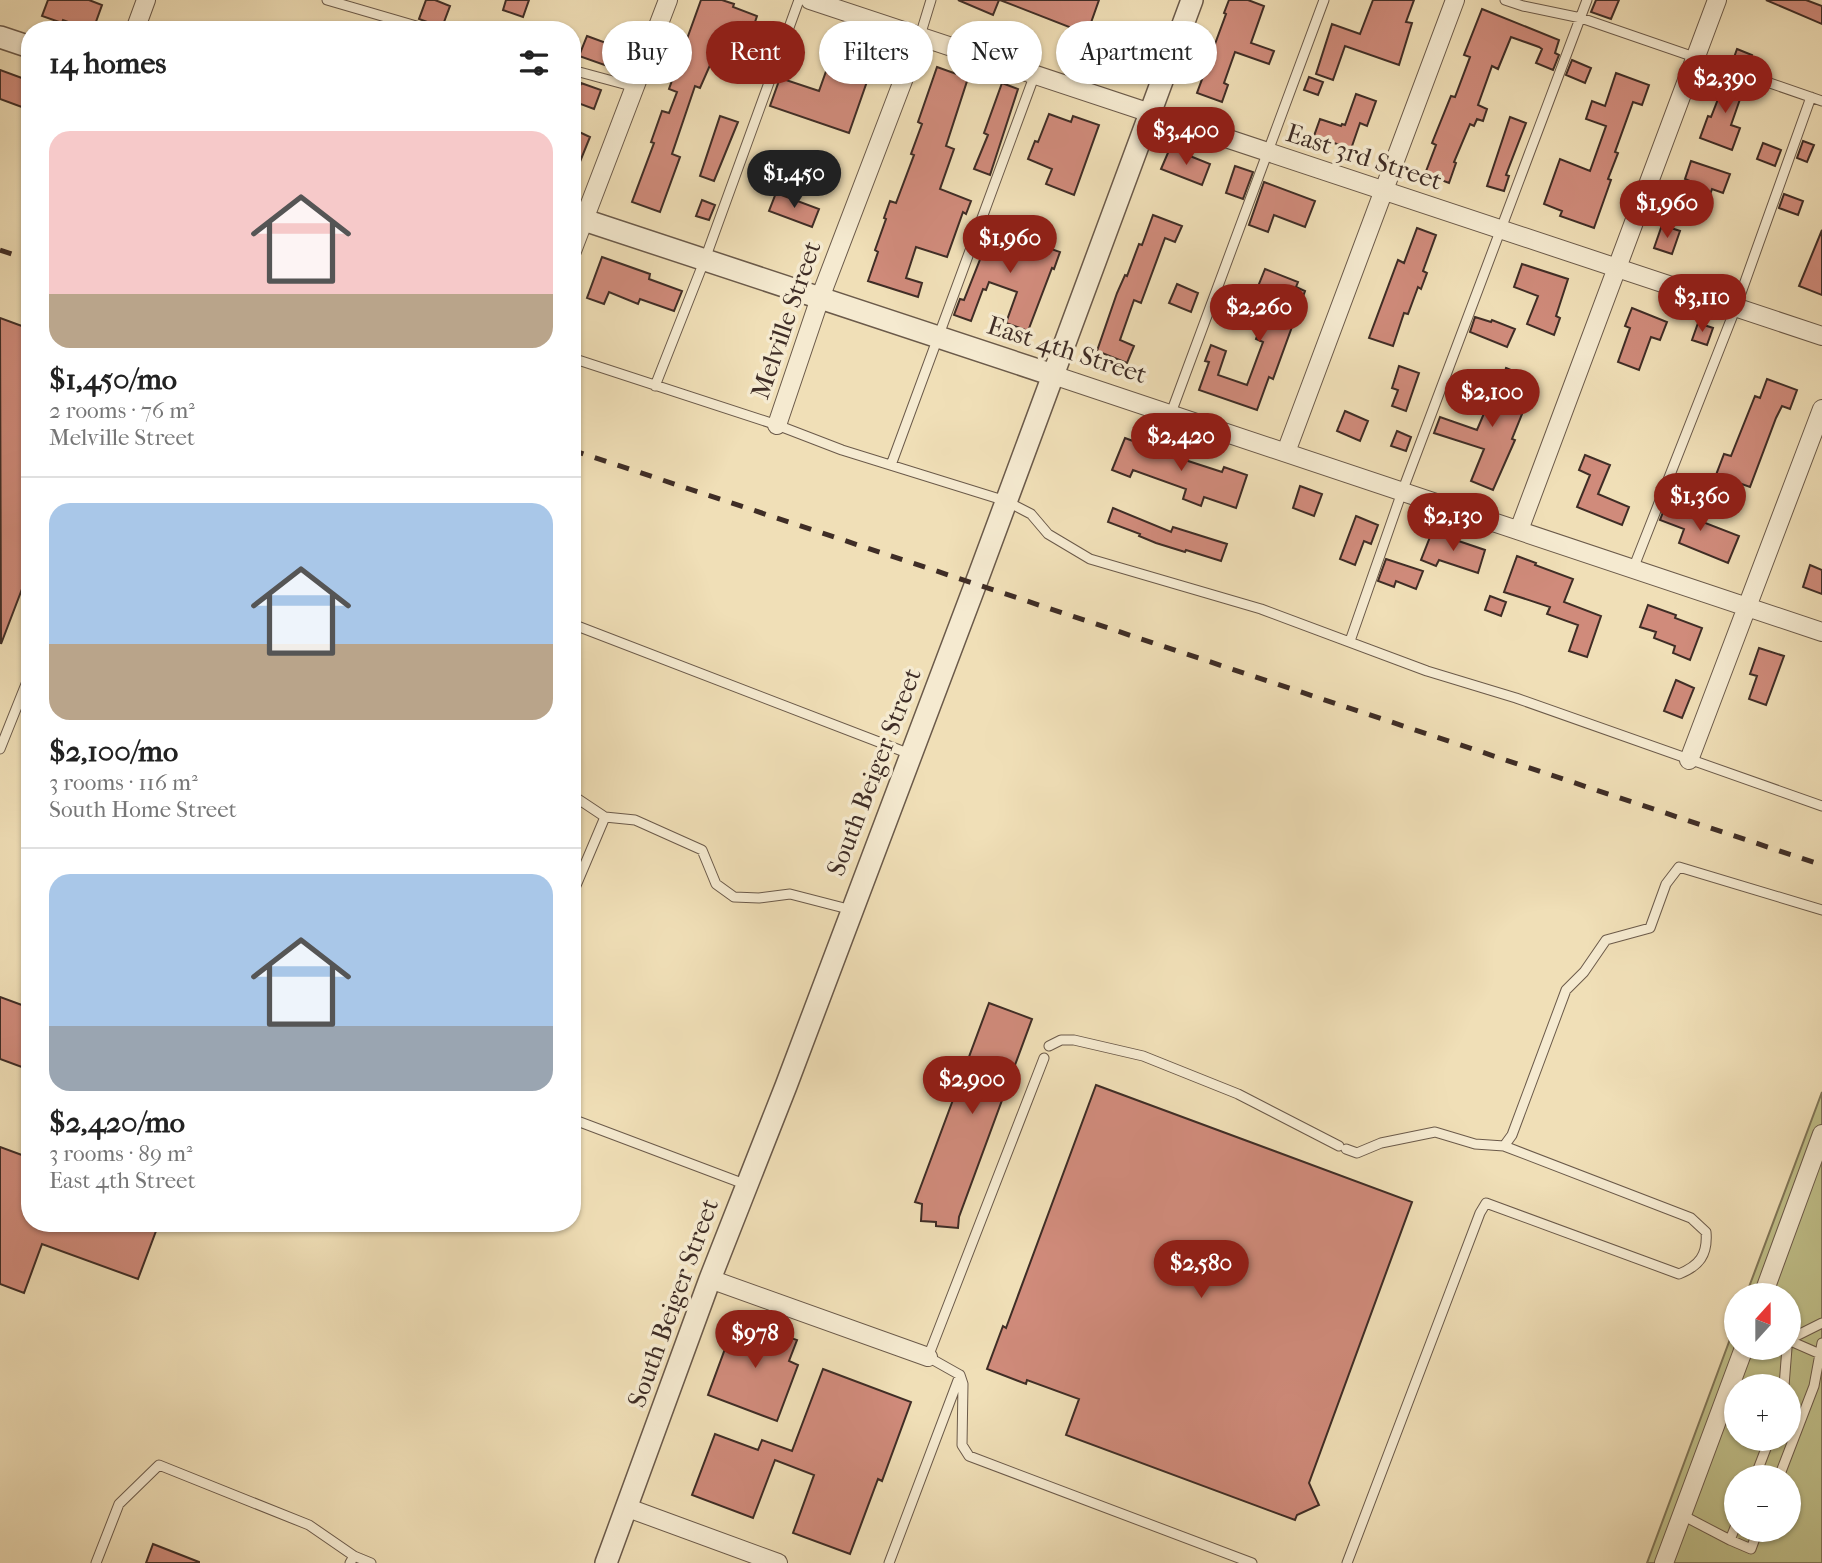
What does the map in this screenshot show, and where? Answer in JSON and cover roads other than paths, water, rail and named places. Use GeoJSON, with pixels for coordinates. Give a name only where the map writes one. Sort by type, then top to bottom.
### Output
{"type":"FeatureCollection","features":[{"type":"Feature","properties":{"kind":"street"},"geometry":{"type":"LineString","coordinates":[[138,21],[146,0]]}},
{"type":"Feature","properties":{"kind":"street"},"geometry":{"type":"LineString","coordinates":[[581,211],[636,87],[668,0]]}},
{"type":"Feature","properties":{"kind":"street","name":"East 3rd Street"},"geometry":{"type":"LineString","coordinates":[[810,0],[874,21]]}},
{"type":"Feature","properties":{"kind":"street","name":"South Beiger Street"},"geometry":{"type":"LineString","coordinates":[[607,1563],[710,1279],[1006,502],[1192,0]]}},
{"type":"Feature","properties":{"kind":"street"},"geometry":{"type":"LineString","coordinates":[[1286,452],[1455,0]]}},
{"type":"Feature","properties":{"kind":"street"},"geometry":{"type":"LineString","coordinates":[[1518,530],[1717,0]]}},
{"type":"Feature","properties":{"kind":"street"},"geometry":{"type":"LineString","coordinates":[[0,37],[21,44]]}},
{"type":"Feature","properties":{"kind":"street","name":"East 3rd Street"},"geometry":{"type":"LineString","coordinates":[[1042,76],[1822,336]]}},
{"type":"Feature","properties":{"kind":"street","name":"Melville Street"},"geometry":{"type":"LineString","coordinates":[[777,425],[820,298],[902,84]]}},
{"type":"Feature","properties":{"kind":"street","name":"East 4th Street"},"geometry":{"type":"LineString","coordinates":[[581,219],[1822,632]]}},
{"type":"Feature","properties":{"kind":"street"},"geometry":{"type":"LineString","coordinates":[[1689,760],[1822,409]]}},
{"type":"Feature","properties":{"kind":"street"},"geometry":{"type":"LineString","coordinates":[[1767,1283],[1822,1134]]}},
{"type":"Feature","properties":{"kind":"street"},"geometry":{"type":"LineString","coordinates":[[710,1279],[928,1357]]}},
{"type":"Feature","properties":{"kind":"street"},"geometry":{"type":"LineString","coordinates":[[1664,1563],[1740,1360]]}},
{"type":"Feature","properties":{"kind":"street"},"geometry":{"type":"LineString","coordinates":[[628,1508],[778,1563]]}},
{"type":"Feature","properties":{"kind":"lane"},"geometry":{"type":"LineString","coordinates":[[327,0],[399,21]]}},
{"type":"Feature","properties":{"kind":"lane"},"geometry":{"type":"LineString","coordinates":[[656,386],[799,0]]}},
{"type":"Feature","properties":{"kind":"lane"},"geometry":{"type":"LineString","coordinates":[[925,21],[931,0]]}},
{"type":"Feature","properties":{"kind":"lane"},"geometry":{"type":"LineString","coordinates":[[1171,414],[1324,0]]}},
{"type":"Feature","properties":{"kind":"lane"},"geometry":{"type":"LineString","coordinates":[[1505,0],[1581,18],[1822,101]]}},
{"type":"Feature","properties":{"kind":"lane"},"geometry":{"type":"LineString","coordinates":[[1350,642],[1402,492],[1587,0]]}},
{"type":"Feature","properties":{"kind":"lane"},"geometry":{"type":"LineString","coordinates":[[581,72],[636,87]]}},
{"type":"Feature","properties":{"kind":"lane"},"geometry":{"type":"LineString","coordinates":[[891,465],[1031,84]]}},
{"type":"Feature","properties":{"kind":"lane"},"geometry":{"type":"LineString","coordinates":[[1633,569],[1736,307],[1811,97]]}},
{"type":"Feature","properties":{"kind":"lane"},"geometry":{"type":"LineString","coordinates":[[581,361],[777,425],[842,450],[1006,502],[1031,513],[1048,534],[1090,559],[1261,608],[1427,671],[1528,702],[1822,806]]}},
{"type":"Feature","properties":{"kind":"lane"},"geometry":{"type":"LineString","coordinates":[[581,627],[911,754]]}},
{"type":"Feature","properties":{"kind":"lane"},"geometry":{"type":"LineString","coordinates":[[0,749],[21,696]]}},
{"type":"Feature","properties":{"kind":"lane"},"geometry":{"type":"LineString","coordinates":[[581,801],[605,817],[635,820],[702,850],[716,884],[734,897],[759,898],[790,894],[852,910]]}},
{"type":"Feature","properties":{"kind":"lane"},"geometry":{"type":"LineString","coordinates":[[581,874],[605,817]]}},
{"type":"Feature","properties":{"kind":"lane"},"geometry":{"type":"LineString","coordinates":[[1504,1146],[1512,1135],[1566,990],[1584,972],[1606,940],[1650,928],[1665,884],[1679,867],[1822,910]]}},
{"type":"Feature","properties":{"kind":"lane"},"geometry":{"type":"LineString","coordinates":[[1049,1046],[1061,1040],[1074,1040],[1143,1056],[1238,1094],[1357,1153],[1381,1143],[1435,1132],[1475,1144],[1504,1146],[1691,1218],[1706,1232],[1704,1254],[1695,1268],[1679,1274],[1486,1203],[1347,1563]]}},
{"type":"Feature","properties":{"kind":"lane"},"geometry":{"type":"LineString","coordinates":[[1044,1058],[928,1357],[960,1375],[962,1445],[969,1456],[1252,1563]]}},
{"type":"Feature","properties":{"kind":"lane"},"geometry":{"type":"LineString","coordinates":[[581,1122],[747,1185]]}},
{"type":"Feature","properties":{"kind":"lane"},"geometry":{"type":"LineString","coordinates":[[1801,1334],[1822,1323]]}},
{"type":"Feature","properties":{"kind":"lane"},"geometry":{"type":"LineString","coordinates":[[1784,1465],[1815,1386],[1822,1343]]}},
{"type":"Feature","properties":{"kind":"lane"},"geometry":{"type":"LineString","coordinates":[[1801,1346],[1820,1354]]}},
{"type":"Feature","properties":{"kind":"lane"},"geometry":{"type":"LineString","coordinates":[[889,1563],[960,1375]]}},
{"type":"Feature","properties":{"kind":"lane"},"geometry":{"type":"LineString","coordinates":[[96,1563],[119,1504],[159,1465],[309,1525],[352,1560],[372,1563]]}},
{"type":"Feature","properties":{"kind":"lane"},"geometry":{"type":"LineString","coordinates":[[1682,1515],[1724,1537]]}},
{"type":"Feature","properties":{"kind":"lane"},"geometry":{"type":"LineString","coordinates":[[1735,1542],[1751,1549],[1754,1542]]}},
{"type":"Feature","properties":{"kind":"railway"},"geometry":{"type":"LineString","coordinates":[[0,250],[21,257]]}},
{"type":"Feature","properties":{"kind":"railway"},"geometry":{"type":"LineString","coordinates":[[581,453],[1822,865]]}}]}
